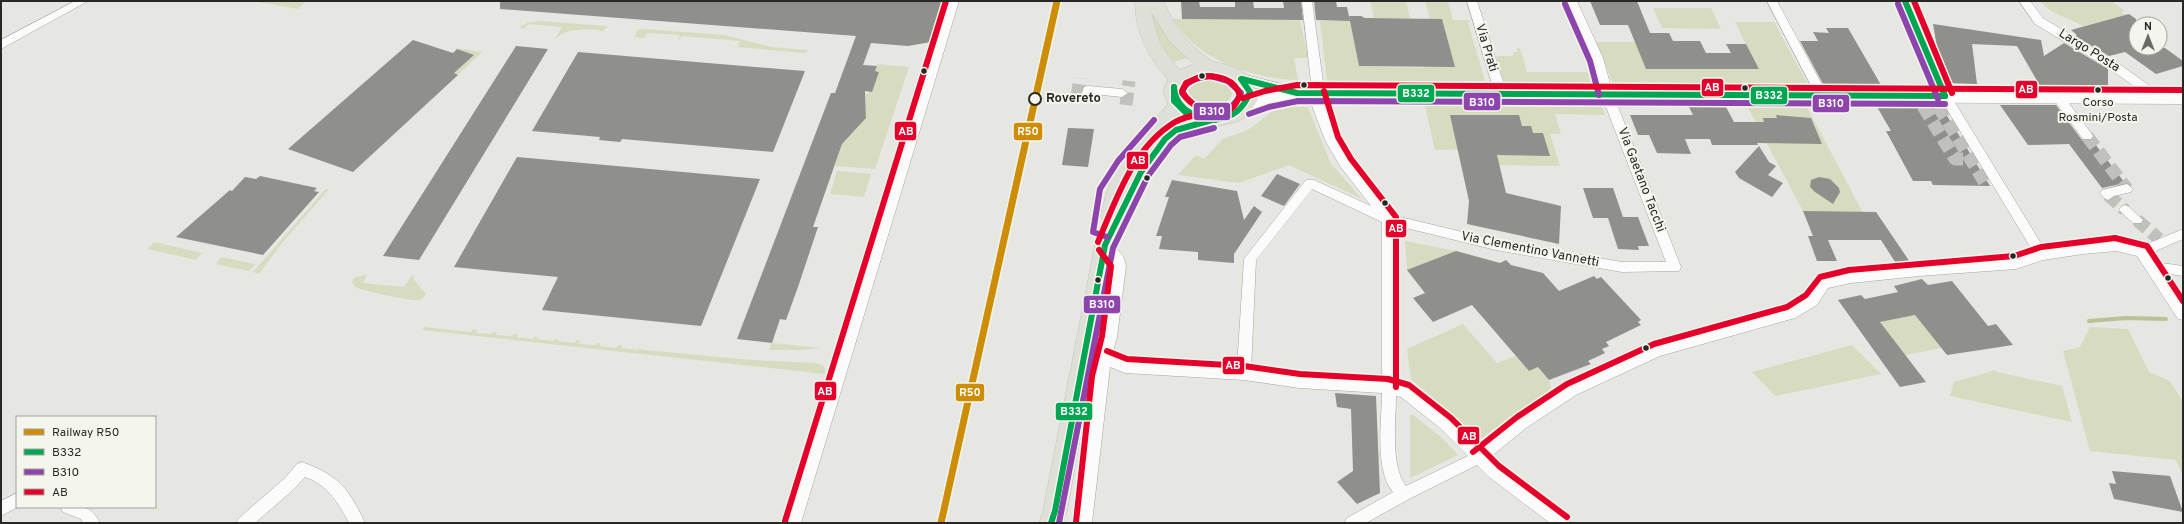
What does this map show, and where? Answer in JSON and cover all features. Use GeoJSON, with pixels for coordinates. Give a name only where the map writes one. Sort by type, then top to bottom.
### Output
{"type":"FeatureCollection","features":[{"type":"Feature","properties":{"kind":"main road"},"geometry":{"type":"LineString","coordinates":[[1143,1],[1143,18],[1150,42],[1178,79]]}},
{"type":"Feature","properties":{"kind":"main road"},"geometry":{"type":"LineString","coordinates":[[1156,1],[1168,30],[1174,38],[1209,67]]}},
{"type":"Feature","properties":{"kind":"main road"},"geometry":{"type":"LineString","coordinates":[[1212,120],[1191,116],[1176,104],[1172,91],[1178,79],[1186,73],[1209,67],[1227,70],[1242,79],[1297,93]]}},
{"type":"Feature","properties":{"kind":"main road"},"geometry":{"type":"LineString","coordinates":[[1242,79],[1250,92],[1246,106]]}},
{"type":"Feature","properties":{"kind":"main road"},"geometry":{"type":"LineString","coordinates":[[1051,523],[1057,504],[1105,245],[1141,172],[1165,139],[1176,130],[1212,120],[1232,117],[1246,106],[1266,99],[1297,93],[2183,98]]}},
{"type":"Feature","properties":{"kind":"main road"},"geometry":{"type":"LineString","coordinates":[[1105,245],[1104,238],[1120,178],[1125,168],[1143,143],[1162,125],[1176,104]]}},
{"type":"Feature","properties":{"kind":"street"},"geometry":{"type":"LineString","coordinates":[[1,45],[83,1]]}},
{"type":"Feature","properties":{"kind":"street"},"geometry":{"type":"LineString","coordinates":[[793,523],[954,1]]}},
{"type":"Feature","properties":{"kind":"street"},"geometry":{"type":"LineString","coordinates":[[1307,1],[1317,82],[1317,102],[1331,140],[1344,163],[1388,218],[1388,387],[1390,404],[1390,465],[1394,482],[1404,494]]}},
{"type":"Feature","properties":{"kind":"street","name":"Via Prati"},"geometry":{"type":"LineString","coordinates":[[1472,1],[1501,94]]}},
{"type":"Feature","properties":{"kind":"street","name":"Via Gaetano Tacchi"},"geometry":{"type":"LineString","coordinates":[[1572,1],[1597,61],[1605,82],[1607,94],[1674,266]]}},
{"type":"Feature","properties":{"kind":"street"},"geometry":{"type":"LineString","coordinates":[[1772,1],[1822,96]]}},
{"type":"Feature","properties":{"kind":"street"},"geometry":{"type":"LineString","coordinates":[[1905,1],[1945,96],[2042,255]]}},
{"type":"Feature","properties":{"kind":"street","name":"Largo Posta"},"geometry":{"type":"LineString","coordinates":[[2024,1],[2039,21],[2114,66],[2157,97]]}},
{"type":"Feature","properties":{"kind":"street"},"geometry":{"type":"LineString","coordinates":[[1086,98],[1088,90],[1123,91],[1088,86],[1089,79]]}},
{"type":"Feature","properties":{"kind":"street"},"geometry":{"type":"LineString","coordinates":[[2058,97],[2087,136]]}},
{"type":"Feature","properties":{"kind":"street","name":"Via Clementino Vannetti"},"geometry":{"type":"LineString","coordinates":[[1244,374],[1250,259],[1310,183],[1388,218],[1496,245],[1584,262],[1622,267],[1674,266]]}},
{"type":"Feature","properties":{"kind":"street"},"geometry":{"type":"LineString","coordinates":[[2108,195],[2106,193],[2126,189]]}},
{"type":"Feature","properties":{"kind":"street"},"geometry":{"type":"LineString","coordinates":[[2125,210],[2137,220]]}},
{"type":"Feature","properties":{"kind":"street"},"geometry":{"type":"LineString","coordinates":[[1352,523],[1404,494],[1478,458],[1521,424],[1571,391],[1657,351],[1790,314],[1812,301],[1824,284],[1851,278],[1919,271],[2016,264],[2042,255],[2116,246],[2141,252],[2161,241],[2183,234]]}},
{"type":"Feature","properties":{"kind":"street"},"geometry":{"type":"LineString","coordinates":[[1084,523],[1100,376],[1110,337],[1119,266],[1118,260],[1105,245]]}},
{"type":"Feature","properties":{"kind":"street"},"geometry":{"type":"LineString","coordinates":[[2141,252],[2183,315]]}},
{"type":"Feature","properties":{"kind":"street"},"geometry":{"type":"LineString","coordinates":[[2150,266],[2183,272]]}},
{"type":"Feature","properties":{"kind":"street"},"geometry":{"type":"LineString","coordinates":[[1104,358],[1125,367],[1244,374],[1299,382],[1388,387],[1406,393],[1445,424],[1494,472],[1562,523]]}},
{"type":"Feature","properties":{"kind":"street"},"geometry":{"type":"LineString","coordinates":[[244,523],[289,484],[302,469],[326,478],[333,483],[357,523]]}},
{"type":"Feature","properties":{"kind":"street"},"geometry":{"type":"LineString","coordinates":[[1,509],[16,501]]}},
{"type":"Feature","properties":{"kind":"street"},"geometry":{"type":"LineString","coordinates":[[71,508],[86,514],[92,523]]}},
{"type":"Feature","properties":{"kind":"green space"},"geometry":{"type":"Polygon","coordinates":[[[252,1],[306,1],[298,9],[252,1]]]}},
{"type":"Feature","properties":{"kind":"green space"},"geometry":{"type":"Polygon","coordinates":[[[1150,1],[1157,18],[1169,38],[1188,58],[1173,62],[1168,55],[1154,26],[1150,9],[1150,1]]]}},
{"type":"Feature","properties":{"kind":"green space"},"geometry":{"type":"Polygon","coordinates":[[[1370,1],[1406,1],[1410,18],[1374,18],[1370,1]]]}},
{"type":"Feature","properties":{"kind":"green space"},"geometry":{"type":"Polygon","coordinates":[[[1425,1],[1448,1],[1453,20],[1470,20],[1468,23],[1485,81],[1327,81],[1320,21],[1350,21],[1359,66],[1424,68],[1430,19],[1425,1]]]}},
{"type":"Feature","properties":{"kind":"green space"},"geometry":{"type":"Polygon","coordinates":[[[2040,1],[2111,1],[2125,11],[2121,12],[2125,15],[2083,26],[2054,13],[2040,1]]]}},
{"type":"Feature","properties":{"kind":"green space"},"geometry":{"type":"Polygon","coordinates":[[[1653,8],[1711,8],[1721,29],[1662,28],[1653,8]]]}},
{"type":"Feature","properties":{"kind":"green space"},"geometry":{"type":"Polygon","coordinates":[[[1171,19],[1300,20],[1308,58],[1294,58],[1298,80],[1258,75],[1244,71],[1207,54],[1189,40],[1171,19]]]}},
{"type":"Feature","properties":{"kind":"green space"},"geometry":{"type":"Polygon","coordinates":[[[540,21],[608,27],[601,32],[599,30],[587,29],[570,31],[559,35],[555,39],[562,27],[528,24],[524,29],[520,27],[527,23],[540,21]]]}},
{"type":"Feature","properties":{"kind":"green space"},"geometry":{"type":"Polygon","coordinates":[[[1735,22],[1774,22],[1807,83],[1613,83],[1596,42],[1660,42],[1636,44],[1647,69],[1758,69],[1735,22]]]}},
{"type":"Feature","properties":{"kind":"green space"},"geometry":{"type":"Polygon","coordinates":[[[644,29],[724,35],[771,47],[808,51],[805,53],[738,47],[740,41],[682,36],[677,41],[680,35],[647,33],[644,38],[634,37],[638,30],[644,29]]]}},
{"type":"Feature","properties":{"kind":"green space"},"geometry":{"type":"Polygon","coordinates":[[[455,48],[482,52],[458,75],[454,73],[474,55],[455,48]]]}},
{"type":"Feature","properties":{"kind":"green space"},"geometry":{"type":"Polygon","coordinates":[[[1517,48],[1520,48],[1527,72],[1588,72],[1592,83],[1504,82],[1496,56],[1513,56],[1513,52],[1518,52],[1517,48]]]}},
{"type":"Feature","properties":{"kind":"green space"},"geometry":{"type":"Polygon","coordinates":[[[878,64],[909,67],[875,169],[835,166],[842,144],[866,118],[866,94],[872,91],[879,72],[875,71],[878,64]]]}},
{"type":"Feature","properties":{"kind":"green space"},"geometry":{"type":"Polygon","coordinates":[[[1203,77],[1218,78],[1229,85],[1232,94],[1228,100],[1217,106],[1210,106],[1203,105],[1192,98],[1188,92],[1191,84],[1203,77]]]}},
{"type":"Feature","properties":{"kind":"green space"},"geometry":{"type":"Polygon","coordinates":[[[1425,106],[1602,107],[1605,115],[1555,114],[1561,134],[1550,134],[1560,166],[1489,165],[1510,134],[1517,155],[1550,156],[1543,133],[1533,133],[1522,126],[1518,115],[1450,115],[1457,144],[1467,149],[1435,150],[1425,106]]]}},
{"type":"Feature","properties":{"kind":"green space"},"geometry":{"type":"Polygon","coordinates":[[[1284,107],[1308,107],[1331,164],[1362,199],[1289,165],[1239,183],[1178,175],[1196,155],[1204,159],[1223,139],[1248,130],[1273,111],[1284,107]]]}},
{"type":"Feature","properties":{"kind":"green space"},"geometry":{"type":"Polygon","coordinates":[[[1807,107],[1863,213],[1803,211],[1748,108],[1807,107]]]}},
{"type":"Feature","properties":{"kind":"green space"},"geometry":{"type":"Polygon","coordinates":[[[837,171],[871,174],[864,197],[830,194],[837,171]]]}},
{"type":"Feature","properties":{"kind":"green space"},"geometry":{"type":"Polygon","coordinates":[[[326,189],[329,189],[282,243],[259,274],[253,272],[326,189]]]}},
{"type":"Feature","properties":{"kind":"green space"},"geometry":{"type":"Polygon","coordinates":[[[1405,241],[1456,251],[1500,263],[1439,287],[1418,284],[1407,270],[1405,241]]]}},
{"type":"Feature","properties":{"kind":"green space"},"geometry":{"type":"Polygon","coordinates":[[[154,242],[202,253],[196,260],[148,249],[154,242]]]}},
{"type":"Feature","properties":{"kind":"green space"},"geometry":{"type":"Polygon","coordinates":[[[221,257],[255,264],[249,271],[216,264],[221,257]]]}},
{"type":"Feature","properties":{"kind":"green space"},"geometry":{"type":"Polygon","coordinates":[[[367,274],[363,283],[404,287],[413,274],[414,280],[426,294],[420,300],[414,300],[367,291],[355,287],[352,282],[354,278],[367,274]]]}},
{"type":"Feature","properties":{"kind":"green space"},"geometry":{"type":"Polygon","coordinates":[[[1915,315],[1941,348],[1905,355],[1880,322],[1915,315]]]}},
{"type":"Feature","properties":{"kind":"green space"},"geometry":{"type":"Polygon","coordinates":[[[1463,324],[1497,363],[1516,356],[1529,371],[1538,367],[1549,380],[1551,389],[1479,440],[1411,379],[1407,349],[1463,324]]]}},
{"type":"Feature","properties":{"kind":"green space"},"geometry":{"type":"Polygon","coordinates":[[[424,327],[471,332],[472,329],[477,330],[476,333],[492,334],[493,332],[497,332],[496,335],[512,336],[514,334],[518,334],[517,337],[533,339],[535,336],[538,337],[537,339],[554,341],[555,339],[559,339],[558,341],[575,343],[576,340],[580,341],[579,344],[596,345],[597,343],[601,343],[600,346],[616,348],[618,345],[622,345],[621,348],[638,350],[639,348],[644,350],[752,360],[815,363],[825,368],[825,374],[422,330],[424,327]]]}},
{"type":"Feature","properties":{"kind":"green space"},"geometry":{"type":"Polygon","coordinates":[[[2090,327],[2128,329],[2149,372],[2170,381],[2183,402],[2183,476],[2176,460],[2090,451],[2063,351],[2080,347],[2090,327]]]}},
{"type":"Feature","properties":{"kind":"green space"},"geometry":{"type":"Polygon","coordinates":[[[772,343],[820,348],[802,350],[769,350],[772,343]]]}},
{"type":"Feature","properties":{"kind":"green space"},"geometry":{"type":"Polygon","coordinates":[[[1852,345],[1881,374],[1775,396],[1752,372],[1852,345]]]}},
{"type":"Feature","properties":{"kind":"green space"},"geometry":{"type":"Polygon","coordinates":[[[1996,370],[1997,372],[2062,386],[2072,422],[1950,396],[1954,382],[1996,370]]]}},
{"type":"Feature","properties":{"kind":"green space"},"geometry":{"type":"Polygon","coordinates":[[[1410,415],[1413,415],[1442,438],[1458,455],[1410,478],[1410,415]]]}},
{"type":"Feature","properties":{"kind":"building"},"geometry":{"type":"Polygon","coordinates":[[[500,1],[944,1],[931,42],[908,46],[871,43],[863,65],[877,66],[875,71],[879,72],[872,92],[865,91],[866,118],[842,144],[813,227],[818,227],[798,287],[786,320],[780,319],[772,343],[737,339],[831,93],[835,93],[856,36],[500,9],[500,1]]]}},
{"type":"Feature","properties":{"kind":"building"},"geometry":{"type":"Polygon","coordinates":[[[1181,1],[1199,1],[1200,7],[1235,7],[1235,1],[1253,1],[1254,8],[1284,8],[1283,1],[1301,1],[1303,20],[1182,19],[1181,1]]]}},
{"type":"Feature","properties":{"kind":"building"},"geometry":{"type":"Polygon","coordinates":[[[1314,1],[1336,1],[1337,7],[1347,7],[1350,21],[1316,20],[1314,1]]]}},
{"type":"Feature","properties":{"kind":"building"},"geometry":{"type":"Polygon","coordinates":[[[1590,1],[1637,1],[1650,33],[1669,33],[1673,41],[1700,41],[1706,53],[1731,53],[1726,44],[1746,44],[1759,69],[1646,69],[1628,25],[1600,25],[1590,1]]]}},
{"type":"Feature","properties":{"kind":"building"},"geometry":{"type":"Polygon","coordinates":[[[2129,14],[2132,16],[2128,16],[2128,54],[2125,52],[2109,56],[2075,36],[2077,35],[2071,30],[2129,14]]]}},
{"type":"Feature","properties":{"kind":"building"},"geometry":{"type":"Polygon","coordinates":[[[1349,16],[1361,16],[1365,18],[1442,19],[1455,67],[1359,66],[1349,16]]]}},
{"type":"Feature","properties":{"kind":"building"},"geometry":{"type":"Polygon","coordinates":[[[1933,24],[2041,40],[2044,56],[2064,43],[2108,69],[2108,86],[2040,86],[2017,46],[1972,44],[1977,84],[1947,83],[1941,70],[1933,24]]]}},
{"type":"Feature","properties":{"kind":"building"},"geometry":{"type":"Polygon","coordinates":[[[1826,28],[1848,28],[1881,85],[1823,84],[1800,41],[1818,41],[1813,32],[1829,33],[1826,28]]]}},
{"type":"Feature","properties":{"kind":"building"},"geometry":{"type":"Polygon","coordinates":[[[413,40],[453,53],[457,49],[474,55],[454,73],[458,75],[353,172],[288,149],[413,40]]]}},
{"type":"Feature","properties":{"kind":"building"},"geometry":{"type":"Polygon","coordinates":[[[516,46],[548,49],[419,260],[383,256],[516,46]]]}},
{"type":"Feature","properties":{"kind":"building"},"geometry":{"type":"Polygon","coordinates":[[[2168,50],[2183,61],[2183,66],[2156,74],[2131,56],[2168,56],[2168,50]]]}},
{"type":"Feature","properties":{"kind":"building"},"geometry":{"type":"Polygon","coordinates":[[[578,52],[805,71],[773,152],[622,139],[620,142],[599,140],[600,137],[532,131],[578,52]]]}},
{"type":"Feature","properties":{"kind":"building"},"geometry":{"type":"Polygon","coordinates":[[[1876,105],[1941,106],[1990,186],[1933,185],[1931,181],[1913,181],[1886,131],[1891,131],[1876,105]]]}},
{"type":"Feature","properties":{"kind":"building"},"geometry":{"type":"Polygon","coordinates":[[[2000,105],[2056,105],[2082,140],[2092,140],[2125,183],[2102,188],[2069,144],[2028,145],[2000,105]]]}},
{"type":"Feature","properties":{"kind":"building"},"geometry":{"type":"Polygon","coordinates":[[[1689,107],[1726,107],[1734,122],[1764,122],[1763,118],[1777,118],[1776,115],[1811,118],[1822,144],[1757,143],[1758,145],[1712,145],[1710,139],[1685,139],[1691,154],[1657,153],[1649,135],[1638,135],[1630,115],[1693,115],[1689,107]]]}},
{"type":"Feature","properties":{"kind":"building"},"geometry":{"type":"Polygon","coordinates":[[[1450,115],[1519,115],[1522,126],[1531,126],[1533,133],[1543,133],[1550,156],[1497,155],[1506,193],[1561,206],[1559,244],[1467,224],[1469,201],[1450,115]]]}},
{"type":"Feature","properties":{"kind":"building"},"geometry":{"type":"Polygon","coordinates":[[[1068,128],[1094,129],[1088,167],[1062,165],[1068,128]]]}},
{"type":"Feature","properties":{"kind":"building"},"geometry":{"type":"Polygon","coordinates":[[[1759,146],[1769,162],[1776,166],[1768,175],[1783,183],[1772,197],[1739,178],[1735,172],[1759,146]]]}},
{"type":"Feature","properties":{"kind":"building"},"geometry":{"type":"Polygon","coordinates":[[[517,157],[760,179],[701,326],[542,310],[558,277],[454,267],[517,157]]]}},
{"type":"Feature","properties":{"kind":"building"},"geometry":{"type":"Polygon","coordinates":[[[1277,174],[1300,184],[1284,206],[1261,196],[1277,174]]]}},
{"type":"Feature","properties":{"kind":"building"},"geometry":{"type":"Polygon","coordinates":[[[260,176],[317,188],[314,191],[319,192],[263,255],[176,237],[230,190],[232,191],[245,177],[256,179],[260,176]]]}},
{"type":"Feature","properties":{"kind":"building"},"geometry":{"type":"Polygon","coordinates":[[[1819,177],[1830,179],[1839,188],[1840,192],[1833,204],[1810,187],[1811,180],[1819,177]]]}},
{"type":"Feature","properties":{"kind":"building"},"geometry":{"type":"Polygon","coordinates":[[[1172,180],[1237,191],[1244,220],[1254,206],[1262,212],[1234,254],[1234,263],[1198,260],[1198,252],[1159,249],[1162,236],[1156,236],[1169,197],[1165,197],[1172,180]]]}},
{"type":"Feature","properties":{"kind":"building"},"geometry":{"type":"Polygon","coordinates":[[[1583,188],[1613,188],[1623,217],[1638,217],[1649,246],[1638,246],[1639,250],[1618,249],[1608,218],[1593,218],[1583,188]]]}},
{"type":"Feature","properties":{"kind":"building"},"geometry":{"type":"Polygon","coordinates":[[[1803,211],[1876,212],[1912,265],[1897,265],[1881,240],[1828,240],[1837,261],[1817,261],[1808,236],[1813,236],[1803,211]]]}},
{"type":"Feature","properties":{"kind":"building"},"geometry":{"type":"Polygon","coordinates":[[[1456,251],[1500,263],[1506,260],[1511,265],[1543,273],[1559,291],[1594,276],[1597,279],[1601,277],[1641,320],[1638,322],[1641,325],[1606,342],[1609,346],[1602,349],[1605,353],[1588,361],[1591,364],[1549,380],[1538,367],[1529,371],[1472,305],[1433,322],[1413,298],[1425,293],[1407,270],[1456,251]]]}},
{"type":"Feature","properties":{"kind":"building"},"geometry":{"type":"Polygon","coordinates":[[[1922,279],[1928,285],[1952,281],[1988,326],[1996,324],[2013,345],[1947,355],[1915,315],[1880,322],[1926,382],[1900,387],[1838,300],[1861,295],[1865,299],[1898,292],[1894,286],[1922,279]]]}},
{"type":"Feature","properties":{"kind":"building"},"geometry":{"type":"Polygon","coordinates":[[[1335,393],[1376,396],[1380,493],[1357,504],[1337,482],[1353,471],[1351,409],[1337,407],[1335,393]]]}},
{"type":"Feature","properties":{"kind":"building"},"geometry":{"type":"Polygon","coordinates":[[[2112,471],[2170,476],[2183,512],[2114,499],[2109,483],[2116,484],[2112,471]]]}},
{"type":"Feature","properties":{"kind":"waterway"},"geometry":{"type":"LineString","coordinates":[[2089,321],[2126,318],[2166,319]]}},
{"type":"Feature","properties":{"kind":"tunnel"},"geometry":{"type":"LineString","coordinates":[[1077,97],[1080,78]]}},
{"type":"Feature","properties":{"kind":"tunnel"},"geometry":{"type":"LineString","coordinates":[[1126,105],[1129,81]]}},
{"type":"Feature","properties":{"kind":"tunnel"},"geometry":{"type":"LineString","coordinates":[[1923,106],[1955,159],[1970,159]]}},
{"type":"Feature","properties":{"kind":"tunnel"},"geometry":{"type":"LineString","coordinates":[[1938,106],[1987,186]]}},
{"type":"Feature","properties":{"kind":"tunnel"},"geometry":{"type":"LineString","coordinates":[[2087,136],[2127,189]]}},
{"type":"Feature","properties":{"kind":"tunnel"},"geometry":{"type":"LineString","coordinates":[[2108,195],[2125,210]]}},
{"type":"Feature","properties":{"kind":"tunnel"},"geometry":{"type":"LineString","coordinates":[[2137,220],[2159,239]]}},
{"type":"Feature","properties":{"kind":"rail line","name":"R50"},"geometry":{"type":"LineString","coordinates":[[941,523],[1057,1]]}},
{"type":"Feature","properties":{"kind":"transit line","name":"AB"},"geometry":{"type":"LineString","coordinates":[[785,521],[946,1]]}},
{"type":"Feature","properties":{"kind":"transit line","name":"B332"},"geometry":{"type":"LineString","coordinates":[[1905,1],[1945,96]]}},
{"type":"Feature","properties":{"kind":"transit line","name":"AB"},"geometry":{"type":"LineString","coordinates":[[1914,1],[1952,93]]}},
{"type":"Feature","properties":{"kind":"transit line","name":"B310"},"geometry":{"type":"LineString","coordinates":[[1565,4],[1590,61],[1599,95]]}},
{"type":"Feature","properties":{"kind":"transit line","name":"B310"},"geometry":{"type":"LineString","coordinates":[[1898,4],[1938,99]]}},
{"type":"Feature","properties":{"kind":"transit line","name":"AB"},"geometry":{"type":"LineString","coordinates":[[1202,76],[1226,79],[1235,85],[1240,96],[1233,107],[1221,112],[1207,111],[1195,107],[1185,99],[1182,91],[1186,83],[1202,76]]}},
{"type":"Feature","properties":{"kind":"transit line","name":"B310"},"geometry":{"type":"LineString","coordinates":[[1211,76],[1228,81],[1241,93],[1237,102],[1230,108],[1213,112],[1204,110],[1188,100],[1182,93],[1185,85],[1189,82],[1197,78],[1211,76]]}},
{"type":"Feature","properties":{"kind":"transit line","name":"B332"},"geometry":{"type":"LineString","coordinates":[[1215,120],[1233,115],[1245,104],[1250,92],[1241,79]]}},
{"type":"Feature","properties":{"kind":"transit line","name":"B332"},"geometry":{"type":"LineString","coordinates":[[1242,79],[1297,93],[1945,96]]}},
{"type":"Feature","properties":{"kind":"transit line","name":"AB"},"geometry":{"type":"LineString","coordinates":[[1243,98],[1265,91],[1297,85],[2183,90]]}},
{"type":"Feature","properties":{"kind":"transit line","name":"B332"},"geometry":{"type":"LineString","coordinates":[[1174,87],[1176,99],[1184,109],[1207,120]]}},
{"type":"Feature","properties":{"kind":"transit line","name":"B332"},"geometry":{"type":"LineString","coordinates":[[1174,87],[1174,101],[1186,113],[1207,120]]}},
{"type":"Feature","properties":{"kind":"transit line","name":"AB"},"geometry":{"type":"LineString","coordinates":[[1324,91],[1338,137],[1351,159],[1396,217],[1396,387]]}},
{"type":"Feature","properties":{"kind":"transit line","name":"B310"},"geometry":{"type":"LineString","coordinates":[[1249,114],[1269,107],[1298,101],[1945,104]]}},
{"type":"Feature","properties":{"kind":"transit line","name":"AB"},"geometry":{"type":"LineString","coordinates":[[1098,242],[1120,193],[1138,159],[1149,144],[1161,131],[1175,122],[1188,117],[1210,112]]}},
{"type":"Feature","properties":{"kind":"transit line","name":"B310"},"geometry":{"type":"LineString","coordinates":[[1107,237],[1093,232],[1100,189],[1118,161],[1154,120]]}},
{"type":"Feature","properties":{"kind":"transit line","name":"B332"},"geometry":{"type":"LineString","coordinates":[[1051,523],[1055,511],[1105,245],[1141,172],[1165,139],[1176,130],[1212,120]]}},
{"type":"Feature","properties":{"kind":"transit line","name":"B310"},"geometry":{"type":"LineString","coordinates":[[1059,523],[1113,248],[1148,176],[1171,145],[1180,137],[1214,128]]}},
{"type":"Feature","properties":{"kind":"transit line","name":"AB"},"geometry":{"type":"LineString","coordinates":[[1473,452],[1517,417],[1567,384],[1654,344],[1787,307],[1806,295],[1820,277],[1849,270],[2014,256],[2041,247],[2115,238],[2147,246],[2183,301]]}},
{"type":"Feature","properties":{"kind":"transit line","name":"AB"},"geometry":{"type":"LineString","coordinates":[[1076,522],[1092,376],[1102,336],[1111,266],[1099,250]]}},
{"type":"Feature","properties":{"kind":"transit line","name":"AB"},"geometry":{"type":"LineString","coordinates":[[1107,351],[1127,359],[1244,366],[1300,374],[1388,379],[1409,385],[1451,418],[1499,466],[1567,517]]}},
{"type":"Feature","properties":{"kind":"place","name":"Corso Rosmini/Posta"},"geometry":{"type":"Point","coordinates":[2098,90]}},
{"type":"Feature","properties":{"kind":"place","name":"Rovereto"},"geometry":{"type":"Point","coordinates":[1035,99]}}]}
